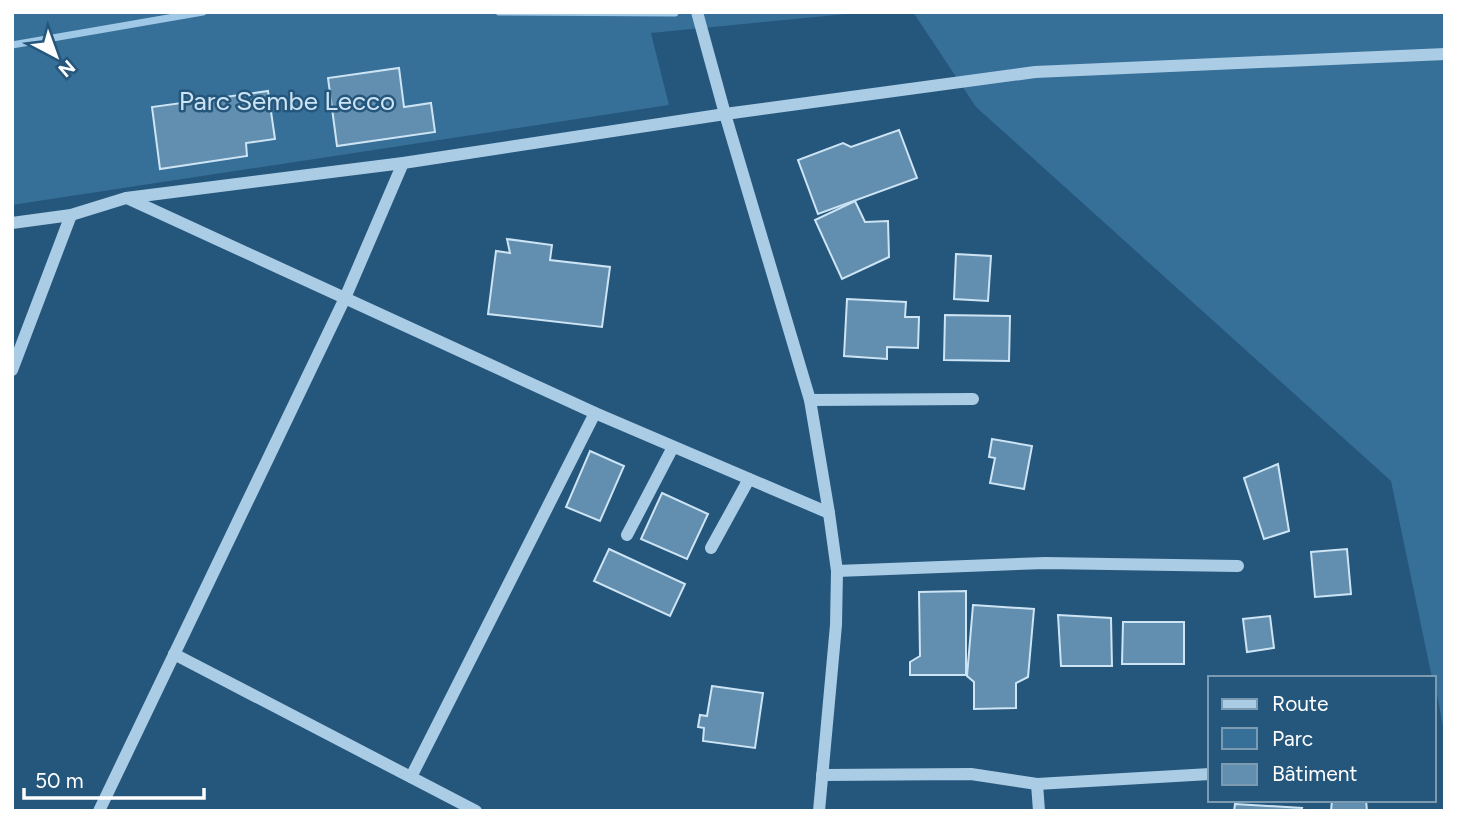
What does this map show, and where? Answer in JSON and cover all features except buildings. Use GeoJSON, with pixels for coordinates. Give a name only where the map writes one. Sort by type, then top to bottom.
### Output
{"type":"FeatureCollection","features":[{"type":"Feature","properties":{"kind":"street"},"geometry":{"type":"LineString","coordinates":[[697,12],[724,114],[810,400],[829,513],[836,571],[836,625],[819,811]]}},
{"type":"Feature","properties":{"kind":"street"},"geometry":{"type":"LineString","coordinates":[[12,223],[71,215],[126,198],[403,163],[724,114],[1035,72],[1445,54]]}},
{"type":"Feature","properties":{"kind":"street"},"geometry":{"type":"LineString","coordinates":[[99,811],[345,298],[403,163]]}},
{"type":"Feature","properties":{"kind":"street"},"geometry":{"type":"LineString","coordinates":[[126,198],[595,413],[829,513]]}},
{"type":"Feature","properties":{"kind":"street"},"geometry":{"type":"LineString","coordinates":[[12,370],[71,215]]}},
{"type":"Feature","properties":{"kind":"street"},"geometry":{"type":"LineString","coordinates":[[810,400],[973,399]]}},
{"type":"Feature","properties":{"kind":"street"},"geometry":{"type":"LineString","coordinates":[[411,777],[595,413]]}},
{"type":"Feature","properties":{"kind":"street"},"geometry":{"type":"LineString","coordinates":[[626,535],[673,447]]}},
{"type":"Feature","properties":{"kind":"street"},"geometry":{"type":"LineString","coordinates":[[711,548],[749,479]]}},
{"type":"Feature","properties":{"kind":"street"},"geometry":{"type":"LineString","coordinates":[[836,571],[1045,563],[1238,566]]}},
{"type":"Feature","properties":{"kind":"street"},"geometry":{"type":"LineString","coordinates":[[174,654],[476,811]]}},
{"type":"Feature","properties":{"kind":"street"},"geometry":{"type":"LineString","coordinates":[[822,775],[971,775],[1037,784],[1208,774]]}},
{"type":"Feature","properties":{"kind":"street"},"geometry":{"type":"LineString","coordinates":[[1037,784],[1039,811]]}},
{"type":"Feature","properties":{"kind":"green space","name":"Parc Sembe Lecco"},"geometry":{"type":"Polygon","coordinates":[[[12,12],[867,12],[651,33],[669,105],[12,205],[12,12]]]}},
{"type":"Feature","properties":{"kind":"green space"},"geometry":{"type":"Polygon","coordinates":[[[913,12],[1445,12],[1445,737],[1436,676],[1432,676],[1391,481],[976,107],[913,12]]]}},
{"type":"Feature","properties":{"kind":"waterway"},"geometry":{"type":"LineString","coordinates":[[12,45],[203,12]]}},
{"type":"Feature","properties":{"kind":"waterway"},"geometry":{"type":"LineString","coordinates":[[499,12],[675,13]]}}]}
